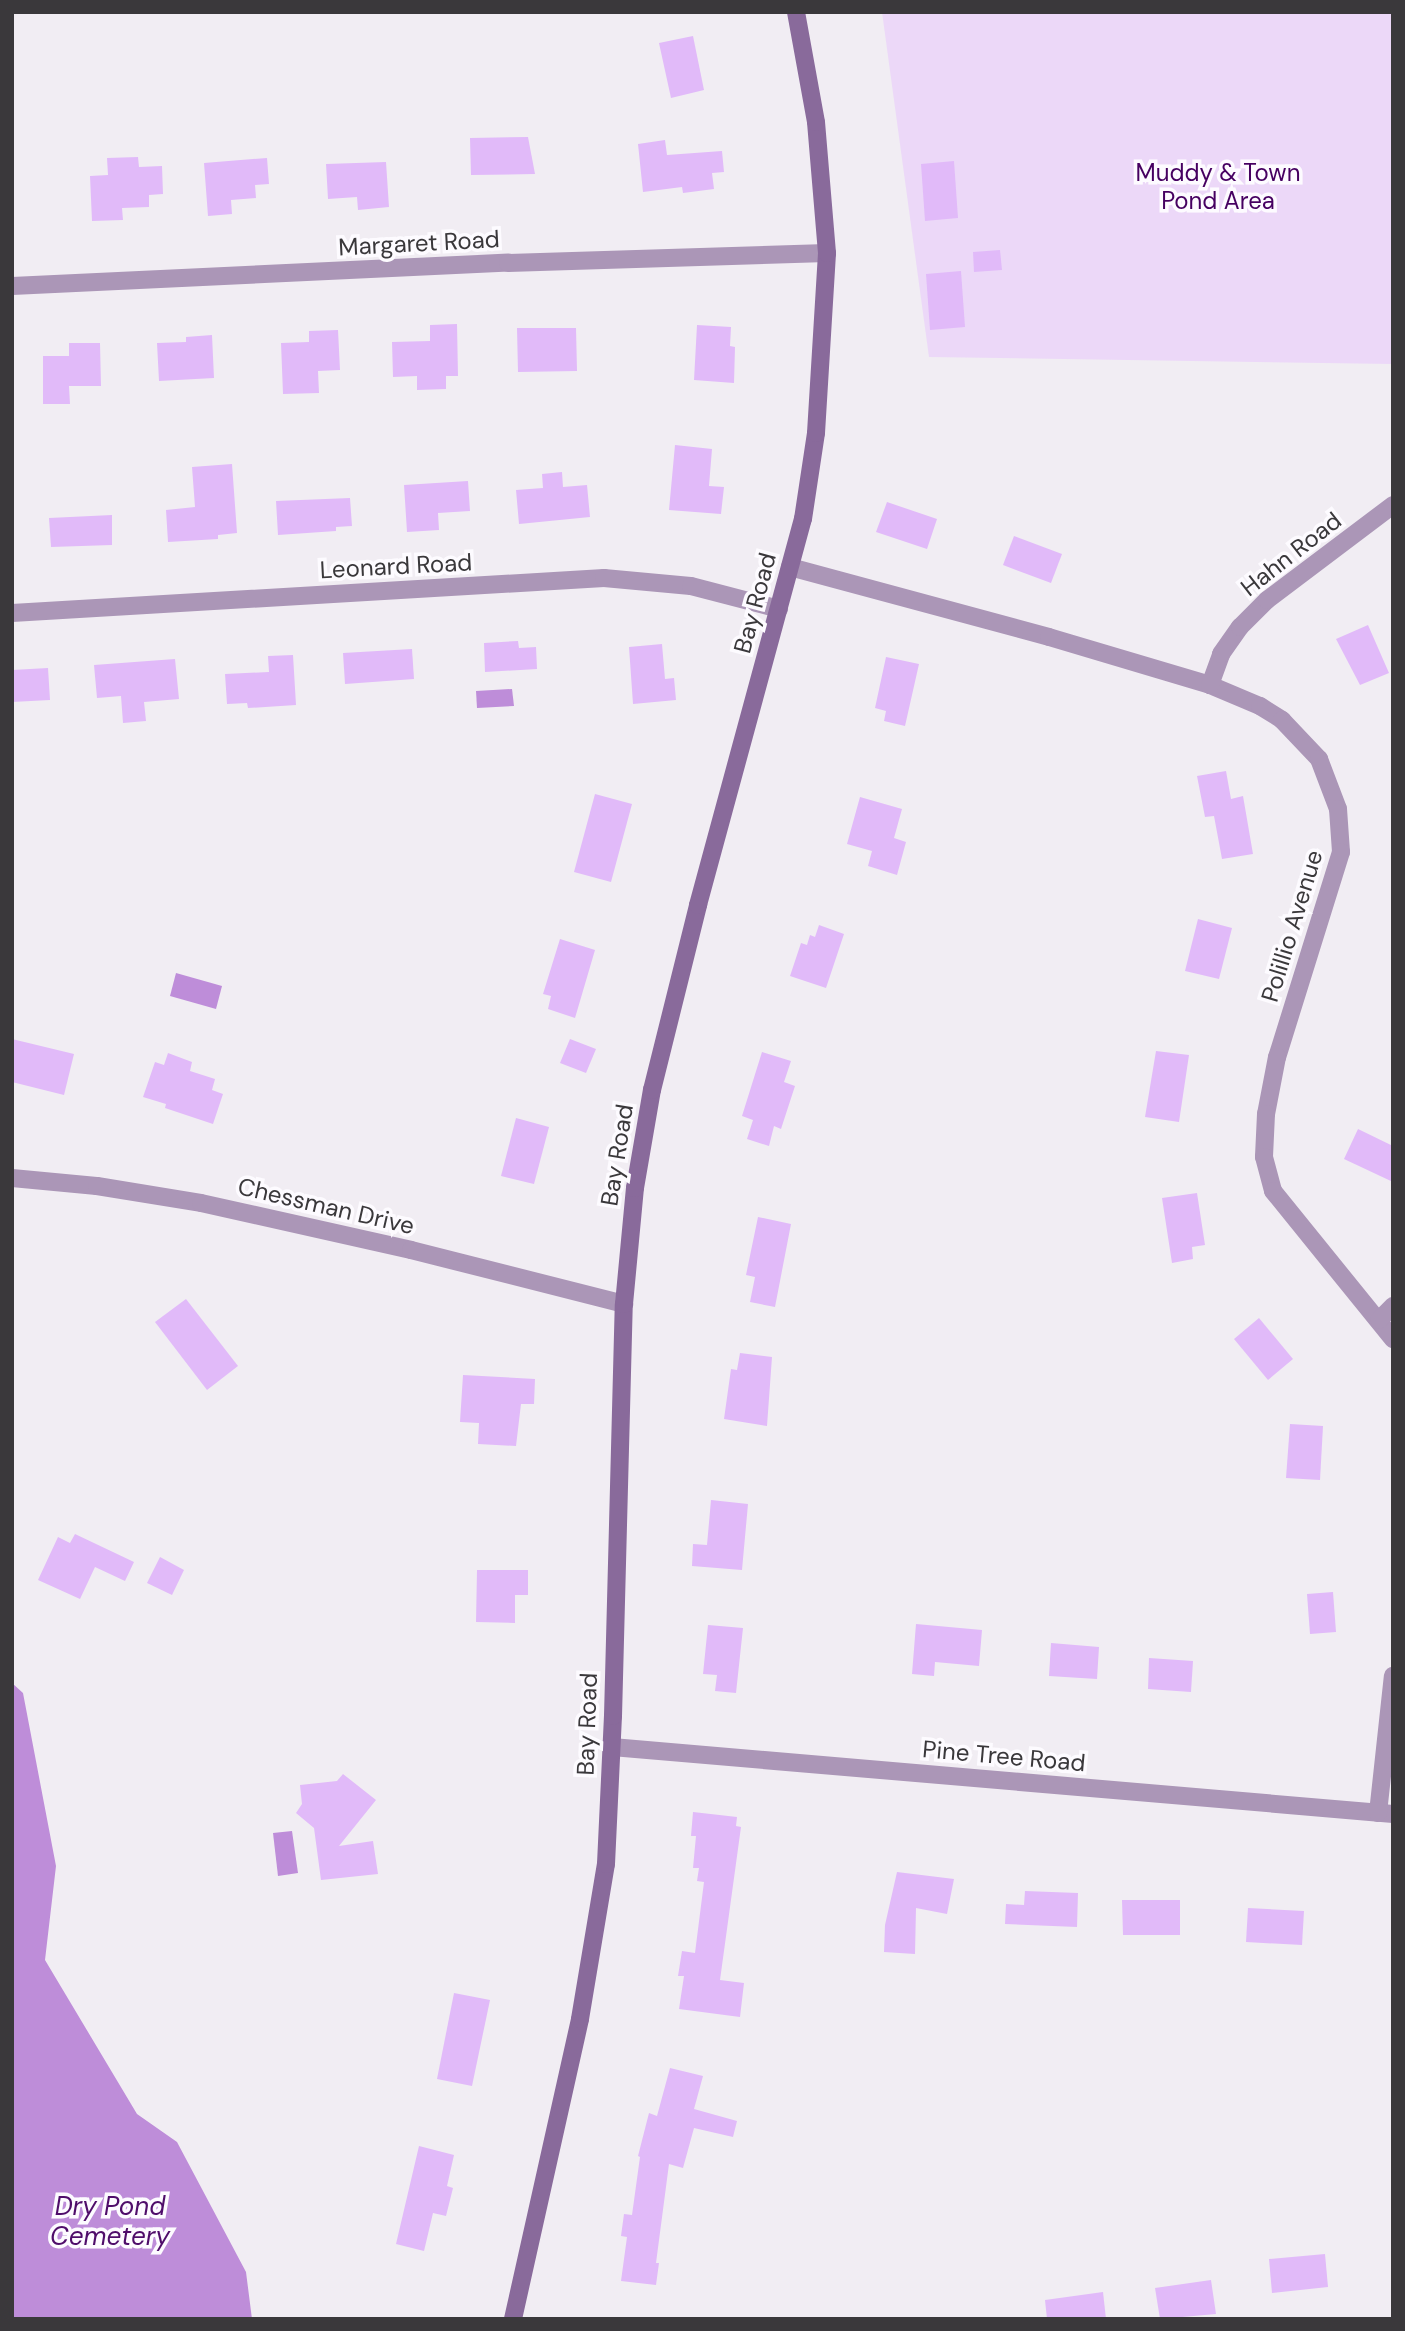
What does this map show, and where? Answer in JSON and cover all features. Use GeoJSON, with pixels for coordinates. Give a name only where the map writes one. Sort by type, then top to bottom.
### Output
{"type":"FeatureCollection","features":[{"type":"Feature","properties":{"kind":"main road","name":"Bay Road"},"geometry":{"type":"LineString","coordinates":[[513,2319],[597,1929],[607,1842],[624,1304],[635,1188],[652,1090],[698,905],[803,519],[816,433],[827,253],[816,122],[796,12]]}},
{"type":"Feature","properties":{"kind":"street","name":"Margaret Road"},"geometry":{"type":"LineString","coordinates":[[12,286],[494,264],[827,253]]}},
{"type":"Feature","properties":{"kind":"street","name":"Hahn Road"},"geometry":{"type":"LineString","coordinates":[[1210,685],[1221,654],[1240,627],[1267,600],[1393,506]]}},
{"type":"Feature","properties":{"kind":"street","name":"Polillio Avenue"},"geometry":{"type":"LineString","coordinates":[[790,566],[1061,640],[1210,685],[1260,706],[1302,739],[1319,760],[1338,809],[1341,852],[1338,870],[1277,1058],[1266,1114],[1264,1157],[1270,1182],[1282,1203],[1393,1339]]}},
{"type":"Feature","properties":{"kind":"street","name":"Leonard Road"},"geometry":{"type":"LineString","coordinates":[[12,613],[604,578],[691,586],[779,609]]}},
{"type":"Feature","properties":{"kind":"street","name":"Chessman Drive"},"geometry":{"type":"LineString","coordinates":[[12,1178],[97,1186],[201,1203],[411,1250],[624,1304]]}},
{"type":"Feature","properties":{"kind":"street"},"geometry":{"type":"LineString","coordinates":[[1378,1320],[1393,1306]]}},
{"type":"Feature","properties":{"kind":"street"},"geometry":{"type":"LineString","coordinates":[[1385,1814],[1393,1676]]}},
{"type":"Feature","properties":{"kind":"street","name":"Pine Tree Road"},"geometry":{"type":"LineString","coordinates":[[612,1747],[1385,1814]]}},
{"type":"Feature","properties":{"kind":"green space","name":"Muddy & Town Pond Area"},"geometry":{"type":"Polygon","coordinates":[[[882,12],[1393,12],[1393,364],[929,357],[882,12]]]}},
{"type":"Feature","properties":{"kind":"water"},"geometry":{"type":"Polygon","coordinates":[[[512,689],[514,706],[477,708],[476,691],[512,689]]]}},
{"type":"Feature","properties":{"kind":"water"},"geometry":{"type":"Polygon","coordinates":[[[176,973],[222,986],[216,1009],[170,996],[176,973]]]}},
{"type":"Feature","properties":{"kind":"water","name":"Dry Pond Cemetery"},"geometry":{"type":"Polygon","coordinates":[[[12,1683],[23,1693],[56,1866],[45,1960],[137,2114],[177,2142],[246,2272],[252,2319],[12,2319],[12,1683]]]}},
{"type":"Feature","properties":{"kind":"water"},"geometry":{"type":"Polygon","coordinates":[[[292,1831],[298,1873],[278,1876],[273,1833],[292,1831]]]}},
{"type":"Feature","properties":{"kind":"building"},"geometry":{"type":"Polygon","coordinates":[[[693,36],[704,90],[671,98],[659,43],[693,36]]]}},
{"type":"Feature","properties":{"kind":"building"},"geometry":{"type":"Polygon","coordinates":[[[528,137],[535,174],[471,175],[470,138],[528,137]]]}},
{"type":"Feature","properties":{"kind":"building"},"geometry":{"type":"Polygon","coordinates":[[[665,140],[667,155],[722,151],[724,172],[712,173],[714,189],[683,193],[682,187],[643,192],[638,144],[665,140]]]}},
{"type":"Feature","properties":{"kind":"building"},"geometry":{"type":"Polygon","coordinates":[[[138,157],[139,167],[162,166],[163,194],[149,195],[149,207],[122,208],[123,220],[92,221],[90,176],[108,175],[107,158],[138,157]]]}},
{"type":"Feature","properties":{"kind":"building"},"geometry":{"type":"Polygon","coordinates":[[[267,158],[269,184],[255,185],[256,198],[231,200],[232,214],[208,216],[204,163],[267,158]]]}},
{"type":"Feature","properties":{"kind":"building"},"geometry":{"type":"Polygon","coordinates":[[[954,161],[958,218],[925,221],[921,164],[954,161]]]}},
{"type":"Feature","properties":{"kind":"building"},"geometry":{"type":"Polygon","coordinates":[[[386,162],[389,207],[358,210],[357,197],[328,199],[326,164],[386,162]]]}},
{"type":"Feature","properties":{"kind":"building"},"geometry":{"type":"Polygon","coordinates":[[[1000,250],[1002,270],[974,272],[973,252],[1000,250]]]}},
{"type":"Feature","properties":{"kind":"building"},"geometry":{"type":"Polygon","coordinates":[[[961,271],[965,327],[930,330],[926,274],[961,271]]]}},
{"type":"Feature","properties":{"kind":"building"},"geometry":{"type":"Polygon","coordinates":[[[457,324],[458,376],[446,376],[446,389],[417,390],[417,376],[393,377],[392,342],[430,341],[430,325],[457,324]]]}},
{"type":"Feature","properties":{"kind":"building"},"geometry":{"type":"Polygon","coordinates":[[[697,325],[731,327],[730,346],[735,347],[734,383],[694,380],[697,325]]]}},
{"type":"Feature","properties":{"kind":"building"},"geometry":{"type":"Polygon","coordinates":[[[517,328],[576,328],[577,371],[518,372],[517,328]]]}},
{"type":"Feature","properties":{"kind":"building"},"geometry":{"type":"Polygon","coordinates":[[[338,330],[340,370],[318,371],[319,393],[283,394],[281,343],[309,342],[309,331],[338,330]]]}},
{"type":"Feature","properties":{"kind":"building"},"geometry":{"type":"Polygon","coordinates":[[[212,335],[214,378],[159,381],[157,343],[186,342],[186,337],[212,335]]]}},
{"type":"Feature","properties":{"kind":"building"},"geometry":{"type":"Polygon","coordinates":[[[69,343],[100,343],[101,386],[69,386],[70,404],[43,404],[43,356],[69,356],[69,343]]]}},
{"type":"Feature","properties":{"kind":"building"},"geometry":{"type":"Polygon","coordinates":[[[675,445],[712,449],[709,486],[724,487],[721,514],[669,510],[675,445]]]}},
{"type":"Feature","properties":{"kind":"building"},"geometry":{"type":"Polygon","coordinates":[[[232,464],[237,533],[218,535],[218,539],[168,542],[166,510],[195,507],[192,467],[232,464]]]}},
{"type":"Feature","properties":{"kind":"building"},"geometry":{"type":"Polygon","coordinates":[[[562,472],[563,487],[587,485],[590,517],[519,524],[516,490],[543,488],[542,474],[562,472]]]}},
{"type":"Feature","properties":{"kind":"building"},"geometry":{"type":"Polygon","coordinates":[[[468,481],[470,511],[438,513],[439,530],[407,532],[404,485],[468,481]]]}},
{"type":"Feature","properties":{"kind":"building"},"geometry":{"type":"Polygon","coordinates":[[[350,498],[352,526],[336,527],[336,531],[278,535],[276,501],[350,498]]]}},
{"type":"Feature","properties":{"kind":"building"},"geometry":{"type":"Polygon","coordinates":[[[887,502],[937,519],[927,549],[876,532],[887,502]]]}},
{"type":"Feature","properties":{"kind":"building"},"geometry":{"type":"Polygon","coordinates":[[[112,515],[112,545],[51,547],[49,518],[112,515]]]}},
{"type":"Feature","properties":{"kind":"building"},"geometry":{"type":"Polygon","coordinates":[[[1014,536],[1062,554],[1051,583],[1003,565],[1014,536]]]}},
{"type":"Feature","properties":{"kind":"building"},"geometry":{"type":"Polygon","coordinates":[[[1368,625],[1389,673],[1360,685],[1336,639],[1368,625]]]}},
{"type":"Feature","properties":{"kind":"building"},"geometry":{"type":"Polygon","coordinates":[[[518,641],[519,648],[536,647],[537,669],[485,672],[484,643],[518,641]]]}},
{"type":"Feature","properties":{"kind":"building"},"geometry":{"type":"Polygon","coordinates":[[[662,644],[665,679],[674,678],[676,700],[633,704],[629,647],[662,644]]]}},
{"type":"Feature","properties":{"kind":"building"},"geometry":{"type":"Polygon","coordinates":[[[412,649],[414,679],[345,684],[343,653],[412,649]]]}},
{"type":"Feature","properties":{"kind":"building"},"geometry":{"type":"Polygon","coordinates":[[[293,655],[296,705],[248,708],[247,703],[227,704],[225,674],[269,672],[268,656],[293,655]]]}},
{"type":"Feature","properties":{"kind":"building"},"geometry":{"type":"Polygon","coordinates":[[[886,657],[919,664],[905,726],[884,721],[886,711],[875,708],[886,657]]]}},
{"type":"Feature","properties":{"kind":"building"},"geometry":{"type":"Polygon","coordinates":[[[175,659],[179,699],[144,702],[146,721],[123,723],[121,696],[97,698],[94,665],[175,659]]]}},
{"type":"Feature","properties":{"kind":"building"},"geometry":{"type":"Polygon","coordinates":[[[48,668],[50,700],[12,702],[12,670],[48,668]]]}},
{"type":"Feature","properties":{"kind":"building"},"geometry":{"type":"Polygon","coordinates":[[[1226,771],[1231,799],[1243,796],[1253,854],[1222,859],[1214,816],[1205,817],[1197,776],[1226,771]]]}},
{"type":"Feature","properties":{"kind":"building"},"geometry":{"type":"Polygon","coordinates":[[[595,794],[632,804],[611,882],[574,872],[595,794]]]}},
{"type":"Feature","properties":{"kind":"building"},"geometry":{"type":"Polygon","coordinates":[[[860,797],[902,809],[894,838],[906,842],[897,875],[868,866],[872,851],[847,844],[860,797]]]}},
{"type":"Feature","properties":{"kind":"building"},"geometry":{"type":"Polygon","coordinates":[[[1198,919],[1232,928],[1219,979],[1185,971],[1198,919]]]}},
{"type":"Feature","properties":{"kind":"building"},"geometry":{"type":"Polygon","coordinates":[[[819,925],[844,934],[826,988],[790,976],[801,943],[807,945],[810,935],[815,937],[819,925]]]}},
{"type":"Feature","properties":{"kind":"building"},"geometry":{"type":"Polygon","coordinates":[[[560,939],[595,950],[575,1018],[548,1009],[551,996],[543,994],[560,939]]]}},
{"type":"Feature","properties":{"kind":"building"},"geometry":{"type":"Polygon","coordinates":[[[12,1039],[74,1054],[64,1095],[12,1082],[12,1039]]]}},
{"type":"Feature","properties":{"kind":"building"},"geometry":{"type":"Polygon","coordinates":[[[570,1039],[596,1049],[586,1073],[560,1063],[570,1039]]]}},
{"type":"Feature","properties":{"kind":"building"},"geometry":{"type":"Polygon","coordinates":[[[1156,1051],[1189,1055],[1179,1122],[1145,1117],[1156,1051]]]}},
{"type":"Feature","properties":{"kind":"building"},"geometry":{"type":"Polygon","coordinates":[[[762,1052],[791,1061],[784,1082],[795,1086],[781,1129],[774,1126],[769,1146],[747,1139],[753,1120],[742,1116],[762,1052]]]}},
{"type":"Feature","properties":{"kind":"building"},"geometry":{"type":"Polygon","coordinates":[[[168,1053],[192,1062],[190,1071],[215,1079],[212,1090],[223,1094],[213,1124],[165,1108],[166,1104],[143,1097],[155,1062],[164,1065],[168,1053]]]}},
{"type":"Feature","properties":{"kind":"building"},"geometry":{"type":"Polygon","coordinates":[[[516,1118],[549,1127],[534,1184],[501,1176],[516,1118]]]}},
{"type":"Feature","properties":{"kind":"building"},"geometry":{"type":"Polygon","coordinates":[[[1358,1129],[1393,1146],[1393,1182],[1344,1159],[1358,1129]]]}},
{"type":"Feature","properties":{"kind":"building"},"geometry":{"type":"Polygon","coordinates":[[[1197,1193],[1205,1245],[1192,1247],[1193,1259],[1172,1263],[1162,1198],[1197,1193]]]}},
{"type":"Feature","properties":{"kind":"building"},"geometry":{"type":"Polygon","coordinates":[[[758,1217],[791,1224],[775,1307],[750,1302],[755,1277],[746,1275],[758,1217]]]}},
{"type":"Feature","properties":{"kind":"building"},"geometry":{"type":"Polygon","coordinates":[[[186,1299],[238,1366],[207,1390],[155,1322],[186,1299]]]}},
{"type":"Feature","properties":{"kind":"building"},"geometry":{"type":"Polygon","coordinates":[[[1259,1318],[1293,1359],[1268,1380],[1234,1339],[1259,1318]]]}},
{"type":"Feature","properties":{"kind":"building"},"geometry":{"type":"Polygon","coordinates":[[[740,1353],[772,1357],[767,1426],[724,1419],[731,1369],[737,1370],[740,1353]]]}},
{"type":"Feature","properties":{"kind":"building"},"geometry":{"type":"Polygon","coordinates":[[[463,1375],[535,1379],[534,1404],[521,1404],[516,1446],[478,1444],[479,1423],[460,1422],[463,1375]]]}},
{"type":"Feature","properties":{"kind":"building"},"geometry":{"type":"Polygon","coordinates":[[[1290,1424],[1323,1426],[1320,1480],[1286,1478],[1290,1424]]]}},
{"type":"Feature","properties":{"kind":"building"},"geometry":{"type":"Polygon","coordinates":[[[711,1500],[748,1504],[742,1570],[692,1566],[693,1544],[707,1545],[711,1500]]]}},
{"type":"Feature","properties":{"kind":"building"},"geometry":{"type":"Polygon","coordinates":[[[75,1534],[134,1562],[125,1581],[95,1567],[80,1599],[38,1580],[58,1537],[70,1543],[75,1534]]]}},
{"type":"Feature","properties":{"kind":"building"},"geometry":{"type":"Polygon","coordinates":[[[160,1557],[184,1570],[172,1595],[147,1583],[160,1557]]]}},
{"type":"Feature","properties":{"kind":"building"},"geometry":{"type":"Polygon","coordinates":[[[477,1570],[528,1570],[528,1595],[515,1595],[515,1623],[476,1622],[477,1570]]]}},
{"type":"Feature","properties":{"kind":"building"},"geometry":{"type":"Polygon","coordinates":[[[1333,1592],[1336,1632],[1310,1634],[1307,1594],[1333,1592]]]}},
{"type":"Feature","properties":{"kind":"building"},"geometry":{"type":"Polygon","coordinates":[[[916,1624],[982,1630],[979,1666],[935,1662],[934,1676],[912,1674],[916,1624]]]}},
{"type":"Feature","properties":{"kind":"building"},"geometry":{"type":"Polygon","coordinates":[[[708,1625],[743,1628],[736,1693],[715,1691],[717,1675],[703,1674],[708,1625]]]}},
{"type":"Feature","properties":{"kind":"building"},"geometry":{"type":"Polygon","coordinates":[[[1051,1643],[1099,1647],[1097,1679],[1049,1676],[1051,1643]]]}},
{"type":"Feature","properties":{"kind":"building"},"geometry":{"type":"Polygon","coordinates":[[[1149,1658],[1193,1661],[1191,1692],[1148,1689],[1149,1658]]]}},
{"type":"Feature","properties":{"kind":"building"},"geometry":{"type":"Polygon","coordinates":[[[343,1774],[376,1800],[339,1846],[373,1841],[378,1874],[321,1880],[314,1828],[296,1813],[302,1804],[300,1785],[337,1781],[343,1774]]]}},
{"type":"Feature","properties":{"kind":"building"},"geometry":{"type":"Polygon","coordinates":[[[693,1812],[737,1817],[736,1826],[741,1827],[720,1980],[744,1983],[740,2017],[679,2009],[684,1976],[678,1976],[682,1951],[695,1953],[704,1882],[697,1881],[699,1868],[693,1868],[696,1836],[691,1836],[693,1812]]]}},
{"type":"Feature","properties":{"kind":"building"},"geometry":{"type":"Polygon","coordinates":[[[897,1872],[954,1879],[947,1914],[916,1908],[915,1954],[884,1952],[885,1925],[897,1872]]]}},
{"type":"Feature","properties":{"kind":"building"},"geometry":{"type":"Polygon","coordinates":[[[1025,1891],[1078,1893],[1077,1927],[1005,1924],[1006,1904],[1024,1905],[1025,1891]]]}},
{"type":"Feature","properties":{"kind":"building"},"geometry":{"type":"Polygon","coordinates":[[[1122,1900],[1180,1900],[1180,1935],[1123,1935],[1122,1900]]]}},
{"type":"Feature","properties":{"kind":"building"},"geometry":{"type":"Polygon","coordinates":[[[1248,1908],[1304,1911],[1302,1945],[1246,1942],[1248,1908]]]}},
{"type":"Feature","properties":{"kind":"building"},"geometry":{"type":"Polygon","coordinates":[[[454,1993],[490,2000],[472,2086],[437,2079],[454,1993]]]}},
{"type":"Feature","properties":{"kind":"building"},"geometry":{"type":"Polygon","coordinates":[[[670,2068],[703,2076],[694,2109],[737,2121],[733,2137],[694,2128],[683,2168],[669,2164],[656,2263],[659,2263],[656,2285],[621,2281],[627,2237],[621,2236],[624,2214],[632,2215],[638,2156],[649,2113],[657,2116],[670,2068]]]}},
{"type":"Feature","properties":{"kind":"building"},"geometry":{"type":"Polygon","coordinates":[[[419,2146],[454,2155],[447,2186],[453,2188],[446,2216],[433,2213],[424,2251],[396,2244],[419,2146]]]}},
{"type":"Feature","properties":{"kind":"building"},"geometry":{"type":"Polygon","coordinates":[[[1325,2254],[1328,2287],[1272,2293],[1269,2259],[1325,2254]]]}},
{"type":"Feature","properties":{"kind":"building"},"geometry":{"type":"Polygon","coordinates":[[[1211,2280],[1216,2314],[1160,2319],[1155,2288],[1211,2280]]]}},
{"type":"Feature","properties":{"kind":"building"},"geometry":{"type":"Polygon","coordinates":[[[1103,2292],[1106,2319],[1047,2319],[1045,2300],[1103,2292]]]}}]}
